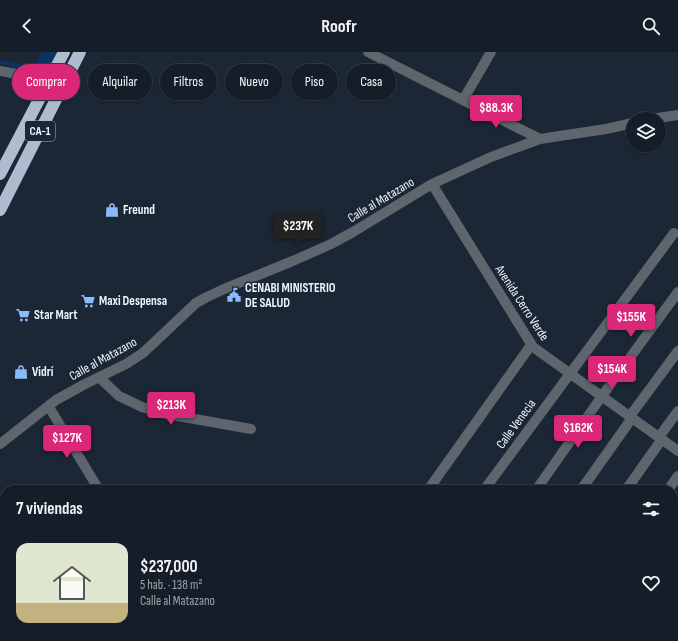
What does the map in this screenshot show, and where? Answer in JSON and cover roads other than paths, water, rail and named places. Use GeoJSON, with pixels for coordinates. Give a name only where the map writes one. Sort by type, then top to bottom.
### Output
{"type":"FeatureCollection","features":[{"type":"Feature","properties":{"kind":"highway","name":"CA-1"},"geometry":{"type":"LineString","coordinates":[[58,64],[64,52]]}},
{"type":"Feature","properties":{"kind":"highway","name":"CA-1"},"geometry":{"type":"LineString","coordinates":[[74,64],[80,52]]}},
{"type":"Feature","properties":{"kind":"highway","name":"CA-1"},"geometry":{"type":"LineString","coordinates":[[0,174],[39,100]]}},
{"type":"Feature","properties":{"kind":"highway","name":"CA-1"},"geometry":{"type":"LineString","coordinates":[[1,208],[56,100]]}},
{"type":"Feature","properties":{"kind":"highway"},"geometry":{"type":"LineString","coordinates":[[0,188],[6,190],[13,186]]}},
{"type":"Feature","properties":{"kind":"highway"},"geometry":{"type":"LineString","coordinates":[[0,193],[2,196],[1,208]]}},
{"type":"Feature","properties":{"kind":"street"},"geometry":{"type":"LineString","coordinates":[[368,52],[540,139]]}},
{"type":"Feature","properties":{"kind":"street"},"geometry":{"type":"LineString","coordinates":[[463,100],[491,52]]}},
{"type":"Feature","properties":{"kind":"street"},"geometry":{"type":"LineString","coordinates":[[0,71],[12,73]]}},
{"type":"Feature","properties":{"kind":"street"},"geometry":{"type":"LineString","coordinates":[[666,117],[678,115]]}},
{"type":"Feature","properties":{"kind":"street","name":"Calle al Matazano"},"geometry":{"type":"LineString","coordinates":[[0,444],[48,406],[85,384],[143,354],[196,303],[224,288],[331,244],[432,184],[491,157],[540,139],[606,129],[626,124]]}},
{"type":"Feature","properties":{"kind":"street","name":"Avenida Cerro Verde"},"geometry":{"type":"LineString","coordinates":[[432,184],[533,348],[678,451]]}},
{"type":"Feature","properties":{"kind":"street","name":"Calle Venecia"},"geometry":{"type":"LineString","coordinates":[[488,485],[674,233]]}},
{"type":"Feature","properties":{"kind":"street"},"geometry":{"type":"LineString","coordinates":[[540,485],[678,292]]}},
{"type":"Feature","properties":{"kind":"street"},"geometry":{"type":"LineString","coordinates":[[432,485],[531,344]]}},
{"type":"Feature","properties":{"kind":"street"},"geometry":{"type":"LineString","coordinates":[[585,485],[678,351]]}},
{"type":"Feature","properties":{"kind":"street"},"geometry":{"type":"LineString","coordinates":[[99,377],[119,396],[142,407],[160,413],[251,429]]}},
{"type":"Feature","properties":{"kind":"street"},"geometry":{"type":"LineString","coordinates":[[48,406],[97,485]]}},
{"type":"Feature","properties":{"kind":"street"},"geometry":{"type":"LineString","coordinates":[[629,485],[678,410]]}},
{"type":"Feature","properties":{"kind":"street"},"geometry":{"type":"LineString","coordinates":[[672,485],[678,476]]}},
{"type":"Feature","properties":{"kind":"place","name":"Freund"},"geometry":{"type":"Point","coordinates":[112,210]}},
{"type":"Feature","properties":{"kind":"place","name":"CENABI MINISTERIO DE SALUD"},"geometry":{"type":"Point","coordinates":[234,295]}},
{"type":"Feature","properties":{"kind":"place","name":"Maxi Despensa"},"geometry":{"type":"Point","coordinates":[88,301]}},
{"type":"Feature","properties":{"kind":"place","name":"Star Mart"},"geometry":{"type":"Point","coordinates":[23,315]}},
{"type":"Feature","properties":{"kind":"place","name":"Vidrí"},"geometry":{"type":"Point","coordinates":[21,372]}}]}
